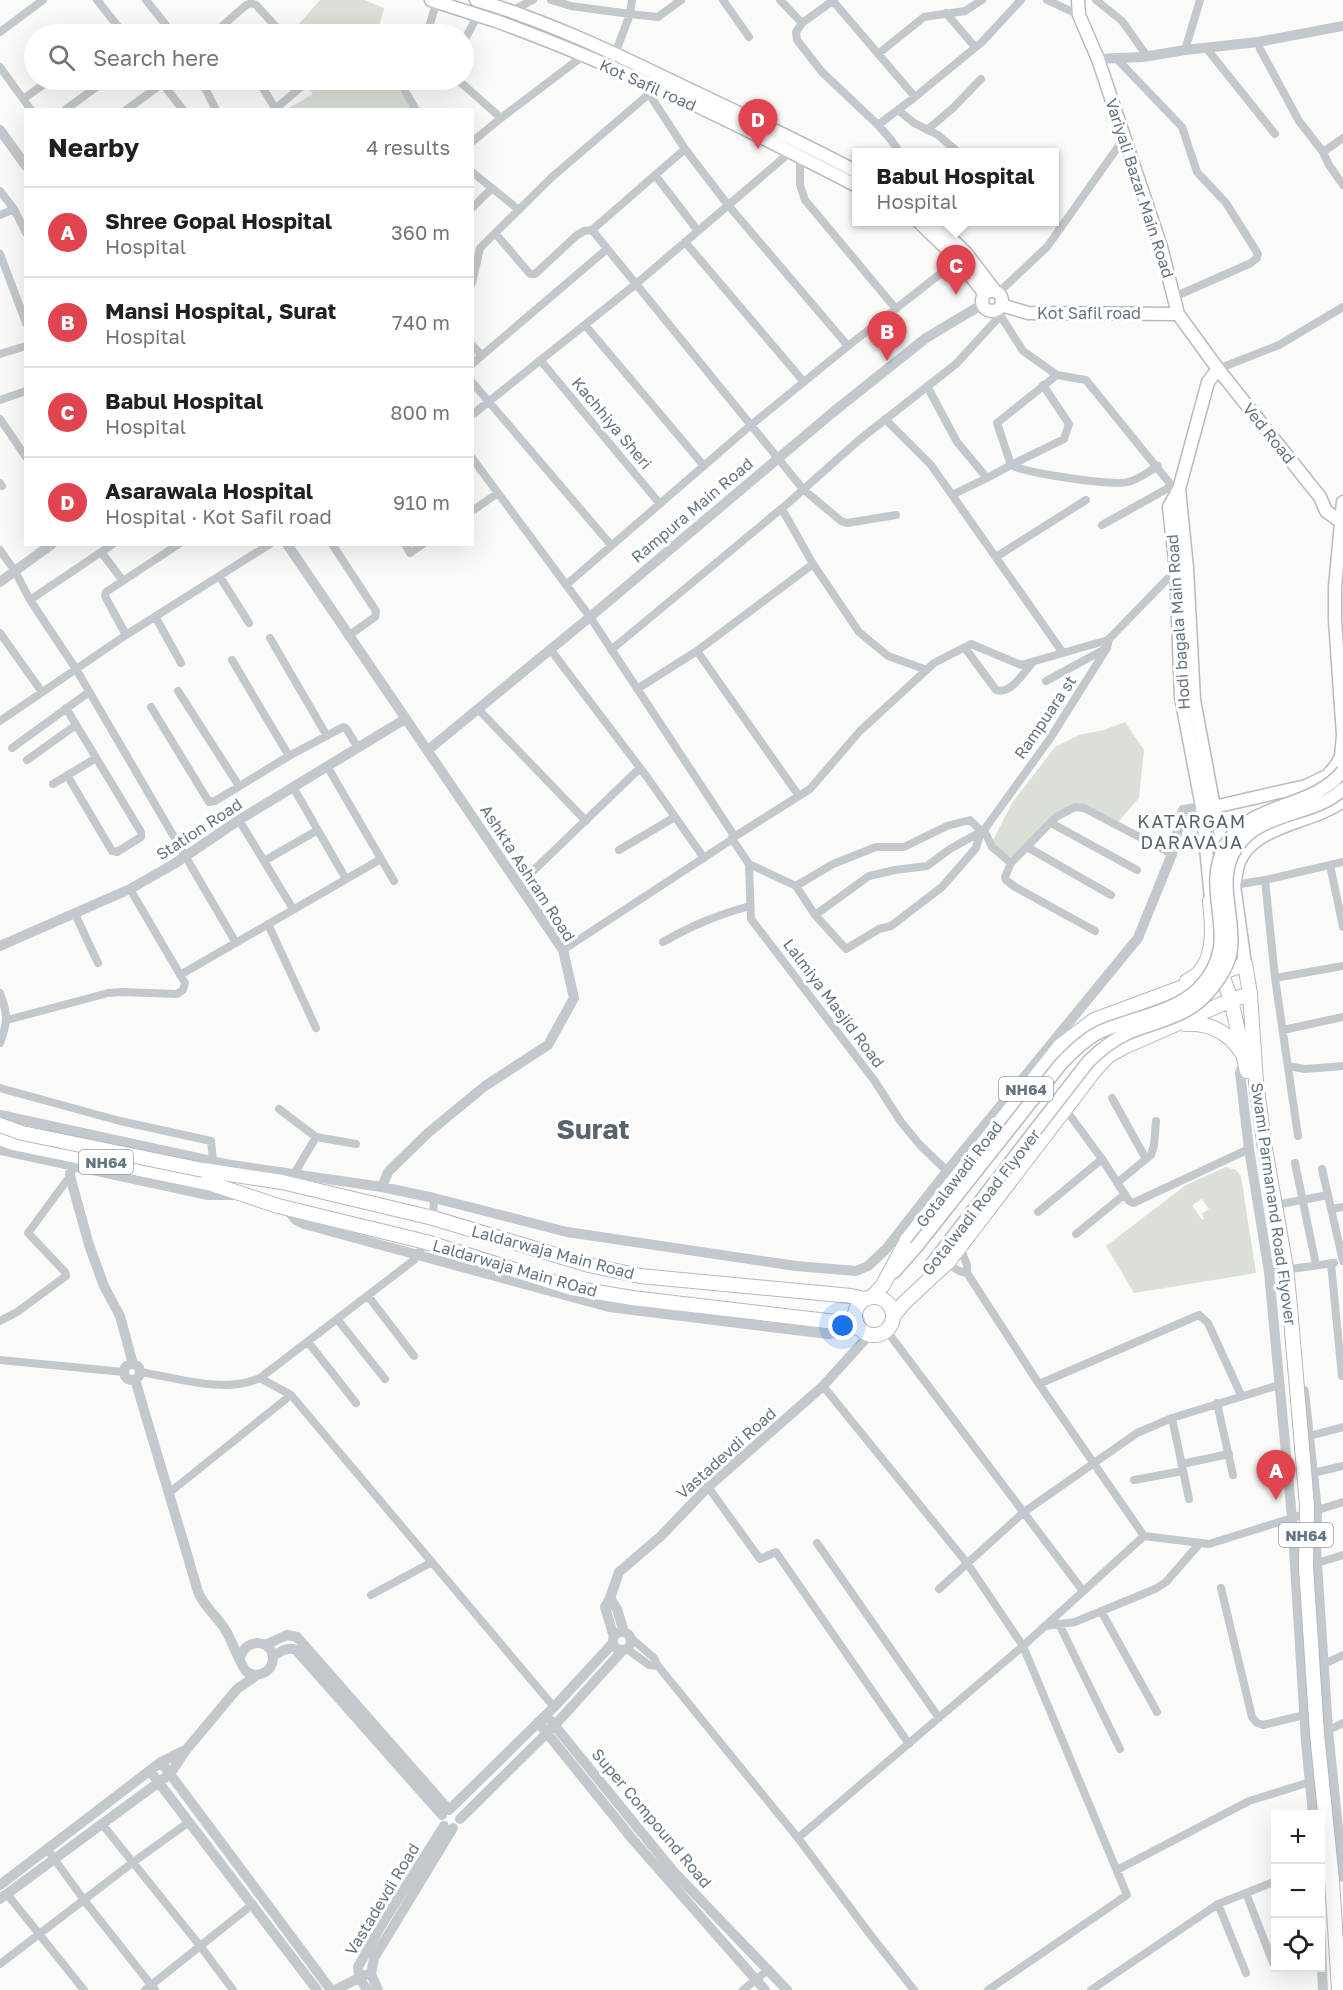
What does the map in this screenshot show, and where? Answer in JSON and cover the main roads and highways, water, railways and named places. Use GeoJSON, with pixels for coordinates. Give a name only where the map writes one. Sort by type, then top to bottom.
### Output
{"type":"FeatureCollection","features":[{"type":"Feature","properties":{"kind":"highway"},"geometry":{"type":"LineString","coordinates":[[1176,990],[1200,972],[1206,960],[1213,933],[1210,901]]}},
{"type":"Feature","properties":{"kind":"highway","name":"Gotalawadi Road"},"geometry":{"type":"LineString","coordinates":[[868,1298],[883,1285],[908,1240],[1060,1046],[1094,1020],[1245,964]]}},
{"type":"Feature","properties":{"kind":"highway","name":"NH64"},"geometry":{"type":"LineString","coordinates":[[1245,964],[1250,994],[1249,1061]]}},
{"type":"Feature","properties":{"kind":"highway","name":"NH64"},"geometry":{"type":"LineString","coordinates":[[1221,972],[1249,1061]]}},
{"type":"Feature","properties":{"kind":"highway","name":"NH64"},"geometry":{"type":"LineString","coordinates":[[868,1298],[860,1302],[855,1318],[859,1329],[875,1335],[886,1330],[893,1316],[904,1303],[947,1263],[1108,1056],[1231,1000],[1250,994]]}},
{"type":"Feature","properties":{"kind":"highway"},"geometry":{"type":"LineString","coordinates":[[1163,1031],[1182,1024],[1196,1023],[1220,1030],[1249,1061]]}},
{"type":"Feature","properties":{"kind":"highway","name":"Swami Parmanand Road Flyover"},"geometry":{"type":"LineString","coordinates":[[1249,1061],[1283,1308],[1299,1496],[1298,1568],[1309,1734],[1317,1810]]}},
{"type":"Feature","properties":{"kind":"highway","name":"Swami Parmanand Road Flyover"},"geometry":{"type":"LineString","coordinates":[[1252,1080],[1286,1268],[1291,1318],[1306,1495],[1306,1567],[1317,1734],[1332,1880],[1339,1990]]}},
{"type":"Feature","properties":{"kind":"highway","name":"Laldarwaja Main Road"},"geometry":{"type":"LineString","coordinates":[[0,1125],[22,1133],[208,1166],[286,1176],[589,1265],[640,1276],[868,1298]]}},
{"type":"Feature","properties":{"kind":"highway","name":"Laldarwaja Main ROad"},"geometry":{"type":"LineString","coordinates":[[0,1138],[13,1143],[212,1184],[286,1208],[426,1242],[572,1288],[859,1329]]}},
{"type":"Feature","properties":{"kind":"highway"},"geometry":{"type":"LineString","coordinates":[[868,1298],[884,1299],[892,1310],[893,1316]]}},
{"type":"Feature","properties":{"kind":"highway"},"geometry":{"type":"LineString","coordinates":[[1322,1864],[1331,1990]]}},
{"type":"Feature","properties":{"kind":"main road","name":"Variyali Bazar Main Road"},"geometry":{"type":"LineString","coordinates":[[1078,0],[1079,15],[1098,58],[1161,247],[1178,314],[1218,369]]}},
{"type":"Feature","properties":{"kind":"main road","name":"Kot Safil road"},"geometry":{"type":"LineString","coordinates":[[435,1],[478,15],[583,56],[652,91],[852,170]]}},
{"type":"Feature","properties":{"kind":"main road","name":"Kot Safil road"},"geometry":{"type":"LineString","coordinates":[[481,1],[615,54],[664,77],[852,183]]}},
{"type":"Feature","properties":{"kind":"main road"},"geometry":{"type":"LineString","coordinates":[[923,226],[958,260],[994,302]]}},
{"type":"Feature","properties":{"kind":"main road"},"geometry":{"type":"LineString","coordinates":[[938,226],[966,254],[994,302]]}},
{"type":"Feature","properties":{"kind":"main road","name":"Kot Safil road"},"geometry":{"type":"LineString","coordinates":[[994,302],[1028,313],[1178,314]]}},
{"type":"Feature","properties":{"kind":"main road","name":"Hodi bagala Main Road"},"geometry":{"type":"LineString","coordinates":[[1218,369],[1208,382],[1176,488],[1194,700],[1208,807],[1210,901],[1221,972]]}},
{"type":"Feature","properties":{"kind":"main road","name":"Ved Road"},"geometry":{"type":"LineString","coordinates":[[1218,369],[1320,497],[1326,511],[1342,523]]}},
{"type":"Feature","properties":{"kind":"main road"},"geometry":{"type":"LineString","coordinates":[[1208,807],[1306,786],[1327,776],[1341,765],[1343,735],[1335,587],[1343,503],[1320,497]]}},
{"type":"Feature","properties":{"kind":"main road","name":"Gotalwadi Road Flyover"},"geometry":{"type":"LineString","coordinates":[[883,1285],[916,1247],[1060,1065],[1074,1051],[1100,1032],[1182,1001],[1207,979],[1221,946],[1222,932],[1215,881],[1216,868],[1227,841],[1236,831],[1260,815],[1322,790],[1333,783],[1341,765]]}},
{"type":"Feature","properties":{"kind":"main road","name":"Gotalwadi Road Flyover"},"geometry":{"type":"LineString","coordinates":[[904,1303],[931,1265],[1099,1050],[1129,1033],[1189,1009],[1217,983],[1231,951],[1232,933],[1227,870],[1242,839],[1263,825],[1328,800],[1343,789]]}},
{"type":"Feature","properties":{"kind":"main road"},"geometry":{"type":"LineString","coordinates":[[1234,885],[1238,863],[1245,850],[1256,841],[1268,834],[1326,812],[1343,801]]}},
{"type":"Feature","properties":{"kind":"main road","name":"Hodi bagala Main Road"},"geometry":{"type":"LineString","coordinates":[[1208,807],[1234,885],[1245,964]]}},
{"type":"Feature","properties":{"kind":"place","name":"Asarawala Hospital"},"geometry":{"type":"Point","coordinates":[758,149]}},
{"type":"Feature","properties":{"kind":"place","name":"Babul Hospital"},"geometry":{"type":"Point","coordinates":[956,295]}},
{"type":"Feature","properties":{"kind":"place","name":"Mansi Hospital, Surat"},"geometry":{"type":"Point","coordinates":[887,361]}},
{"type":"Feature","properties":{"kind":"place","name":"Shree Gopal Hospital"},"geometry":{"type":"Point","coordinates":[1276,1500]}},
{"type":"Feature","properties":{"kind":"district","name":"KATARGAM DARAVAJA"},"geometry":{"type":"Point","coordinates":[1192,831]}},
{"type":"Feature","properties":{"kind":"district","name":"Surat"},"geometry":{"type":"Point","coordinates":[593,1128]}}]}
